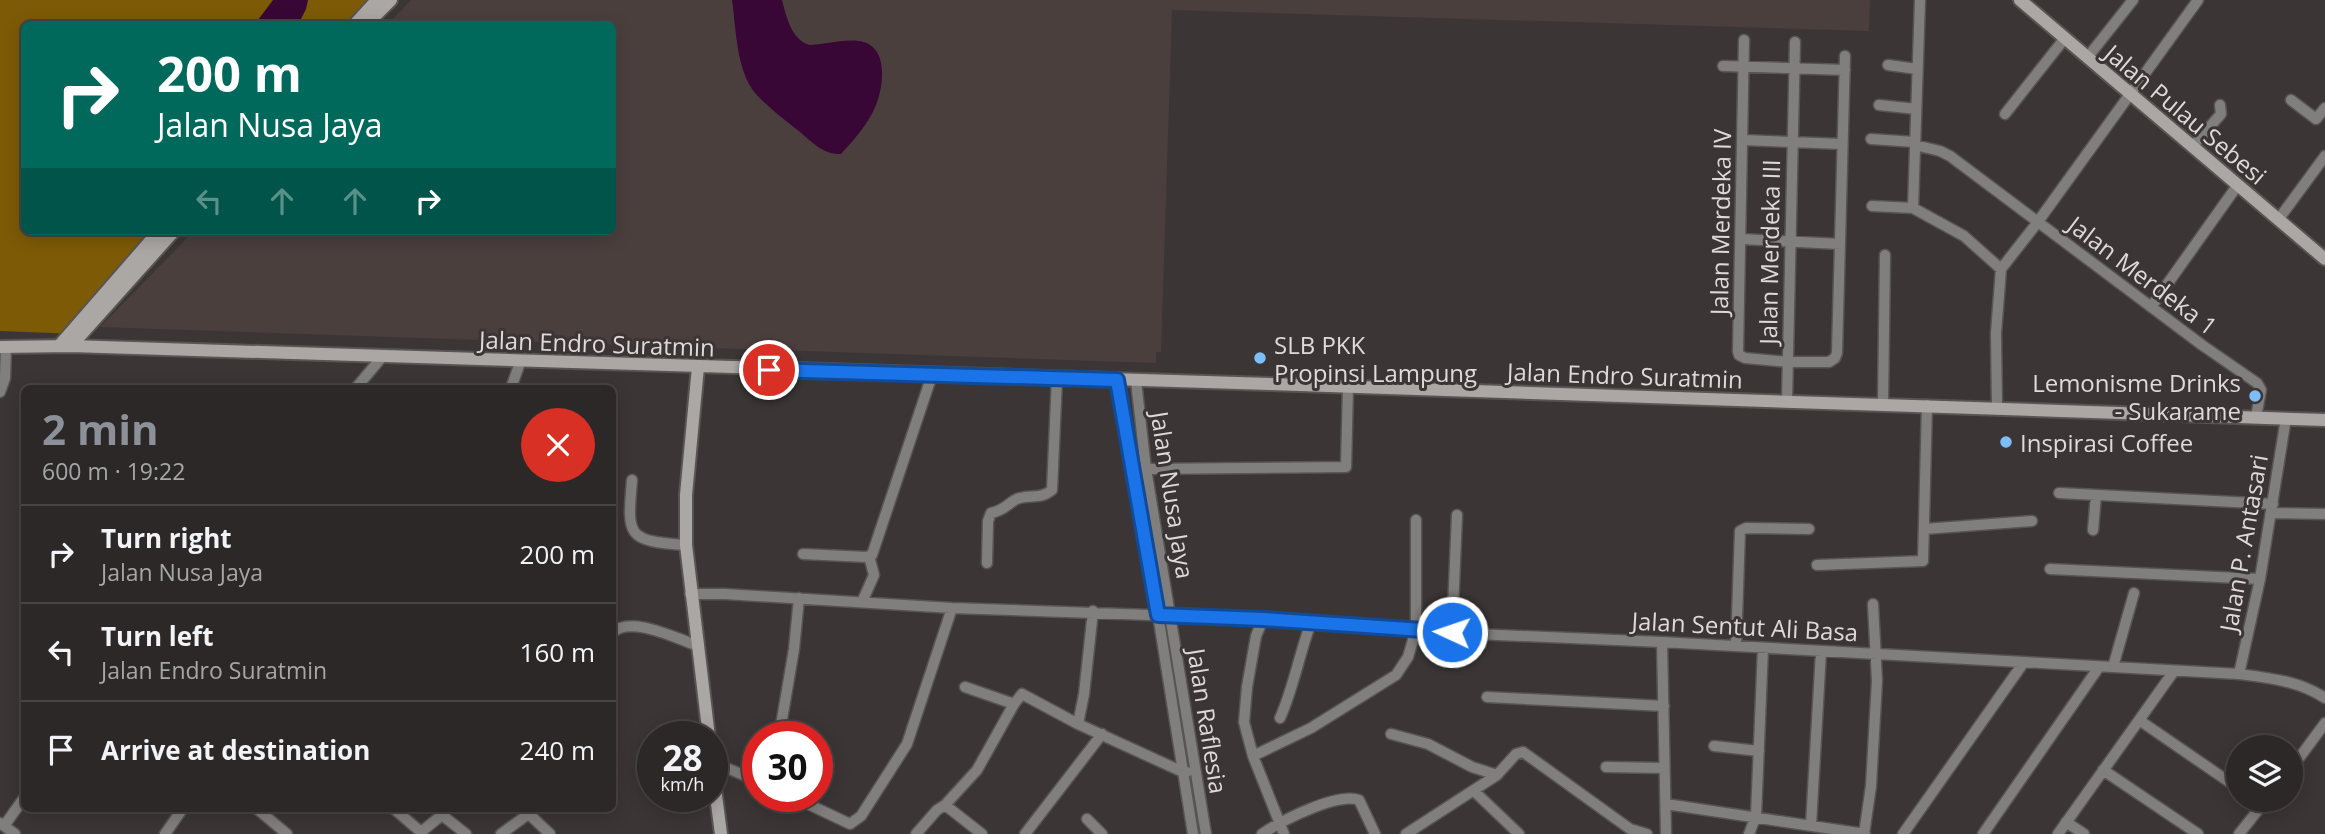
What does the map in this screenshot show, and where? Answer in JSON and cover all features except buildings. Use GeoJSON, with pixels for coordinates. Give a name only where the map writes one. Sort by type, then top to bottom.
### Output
{"type":"FeatureCollection","features":[{"type":"Feature","properties":{"kind":"main road"},"geometry":{"type":"LineString","coordinates":[[358,21],[377,0]]}},
{"type":"Feature","properties":{"kind":"main road"},"geometry":{"type":"LineString","coordinates":[[371,21],[391,0]]}},
{"type":"Feature","properties":{"kind":"main road","name":"Jalan Pulau Sebesi"},"geometry":{"type":"LineString","coordinates":[[2020,0],[2277,220],[2324,256]]}},
{"type":"Feature","properties":{"kind":"main road"},"geometry":{"type":"LineString","coordinates":[[65,346],[156,235]]}},
{"type":"Feature","properties":{"kind":"main road"},"geometry":{"type":"LineString","coordinates":[[65,346],[170,235]]}},
{"type":"Feature","properties":{"kind":"main road","name":"Jalan Endro Suratmin"},"geometry":{"type":"LineString","coordinates":[[3,346],[1997,407],[2325,420]]}},
{"type":"Feature","properties":{"kind":"main road"},"geometry":{"type":"LineString","coordinates":[[698,368],[685,495],[686,545],[707,721]]}},
{"type":"Feature","properties":{"kind":"main road"},"geometry":{"type":"LineString","coordinates":[[718,812],[721,834]]}},
{"type":"Feature","properties":{"kind":"street"},"geometry":{"type":"LineString","coordinates":[[1913,208],[1920,0]]}},
{"type":"Feature","properties":{"kind":"street"},"geometry":{"type":"LineString","coordinates":[[2087,58],[2133,0]]}},
{"type":"Feature","properties":{"kind":"street","name":"Jalan Merdeka 1"},"geometry":{"type":"LineString","coordinates":[[2198,0],[2037,223],[2259,385],[2261,393],[2256,417]]}},
{"type":"Feature","properties":{"kind":"street"},"geometry":{"type":"LineString","coordinates":[[2005,114],[2065,38]]}},
{"type":"Feature","properties":{"kind":"street","name":"Jalan Merdeka IV"},"geometry":{"type":"LineString","coordinates":[[1744,40],[1738,353],[1745,358],[1788,362]]}},
{"type":"Feature","properties":{"kind":"street","name":"Jalan Merdeka III"},"geometry":{"type":"LineString","coordinates":[[1787,401],[1795,41]]}},
{"type":"Feature","properties":{"kind":"street"},"geometry":{"type":"LineString","coordinates":[[1788,362],[1829,362],[1836,356],[1845,56]]}},
{"type":"Feature","properties":{"kind":"street"},"geometry":{"type":"LineString","coordinates":[[1888,65],[1917,69]]}},
{"type":"Feature","properties":{"kind":"street"},"geometry":{"type":"LineString","coordinates":[[1723,66],[1845,70]]}},
{"type":"Feature","properties":{"kind":"street"},"geometry":{"type":"LineString","coordinates":[[2291,100],[2316,119],[2325,108]]}},
{"type":"Feature","properties":{"kind":"street"},"geometry":{"type":"LineString","coordinates":[[1880,105],[1916,109]]}},
{"type":"Feature","properties":{"kind":"street"},"geometry":{"type":"LineString","coordinates":[[2192,147],[2221,114],[2220,105]]}},
{"type":"Feature","properties":{"kind":"street"},"geometry":{"type":"LineString","coordinates":[[1871,139],[1915,144],[1945,153],[2037,223],[2001,269],[1996,334],[1997,407]]}},
{"type":"Feature","properties":{"kind":"street"},"geometry":{"type":"LineString","coordinates":[[1743,140],[1842,144]]}},
{"type":"Feature","properties":{"kind":"street"},"geometry":{"type":"LineString","coordinates":[[2277,220],[2325,156]]}},
{"type":"Feature","properties":{"kind":"street"},"geometry":{"type":"LineString","coordinates":[[2151,307],[2237,186]]}},
{"type":"Feature","properties":{"kind":"street"},"geometry":{"type":"LineString","coordinates":[[1872,206],[1913,208],[1964,236],[2001,269]]}},
{"type":"Feature","properties":{"kind":"street"},"geometry":{"type":"LineString","coordinates":[[1741,239],[1840,244]]}},
{"type":"Feature","properties":{"kind":"street"},"geometry":{"type":"LineString","coordinates":[[1882,404],[1885,255]]}},
{"type":"Feature","properties":{"kind":"street"},"geometry":{"type":"LineString","coordinates":[[0,392],[5,378],[3,346]]}},
{"type":"Feature","properties":{"kind":"street"},"geometry":{"type":"LineString","coordinates":[[359,385],[382,357]]}},
{"type":"Feature","properties":{"kind":"street"},"geometry":{"type":"LineString","coordinates":[[512,385],[521,360]]}},
{"type":"Feature","properties":{"kind":"street"},"geometry":{"type":"LineString","coordinates":[[803,554],[869,556],[874,551],[932,375]]}},
{"type":"Feature","properties":{"kind":"street"},"geometry":{"type":"LineString","coordinates":[[987,563],[988,521],[991,513],[1003,511],[1017,498],[1044,496],[1052,490],[1057,378]]}},
{"type":"Feature","properties":{"kind":"street","name":"Jalan Nusa Jaya"},"geometry":{"type":"LineString","coordinates":[[1117,380],[1158,615]]}},
{"type":"Feature","properties":{"kind":"street","name":"Jalan Nusa Jaya"},"geometry":{"type":"LineString","coordinates":[[1136,381],[1146,469],[1170,615]]}},
{"type":"Feature","properties":{"kind":"street"},"geometry":{"type":"LineString","coordinates":[[1146,469],[1346,467],[1348,387]]}},
{"type":"Feature","properties":{"kind":"street"},"geometry":{"type":"LineString","coordinates":[[1817,565],[1922,562],[1927,405]]}},
{"type":"Feature","properties":{"kind":"street","name":"Jalan P. Antasari"},"geometry":{"type":"LineString","coordinates":[[2239,674],[2260,579],[2286,418]]}},
{"type":"Feature","properties":{"kind":"street"},"geometry":{"type":"LineString","coordinates":[[632,480],[629,521],[634,532],[655,543],[686,545]]}},
{"type":"Feature","properties":{"kind":"street"},"geometry":{"type":"LineString","coordinates":[[2059,493],[2325,514]]}},
{"type":"Feature","properties":{"kind":"street"},"geometry":{"type":"LineString","coordinates":[[2093,530],[2096,495]]}},
{"type":"Feature","properties":{"kind":"street"},"geometry":{"type":"LineString","coordinates":[[1452,632],[1457,515]]}},
{"type":"Feature","properties":{"kind":"street"},"geometry":{"type":"LineString","coordinates":[[1253,756],[1311,728],[1396,675],[1408,656],[1416,630],[1416,520]]}},
{"type":"Feature","properties":{"kind":"street"},"geometry":{"type":"LineString","coordinates":[[1924,529],[2032,521]]}},
{"type":"Feature","properties":{"kind":"street"},"geometry":{"type":"LineString","coordinates":[[1736,646],[1740,531],[1746,528],[1809,528]]}},
{"type":"Feature","properties":{"kind":"street"},"geometry":{"type":"LineString","coordinates":[[862,602],[874,575],[869,556]]}},
{"type":"Feature","properties":{"kind":"street"},"geometry":{"type":"LineString","coordinates":[[2050,569],[2260,579]]}},
{"type":"Feature","properties":{"kind":"street"},"geometry":{"type":"LineString","coordinates":[[2113,667],[2134,593]]}},
{"type":"Feature","properties":{"kind":"street","name":"Jalan Sentut Ali Basa"},"geometry":{"type":"LineString","coordinates":[[690,594],[952,608],[1263,619],[1416,630],[2239,674],[2288,681],[2313,690],[2325,698]]}},
{"type":"Feature","properties":{"kind":"street"},"geometry":{"type":"LineString","coordinates":[[782,721],[794,649],[799,598]]}},
{"type":"Feature","properties":{"kind":"street"},"geometry":{"type":"LineString","coordinates":[[1666,804],[1864,834],[1871,786],[1877,654],[1873,604]]}},
{"type":"Feature","properties":{"kind":"street"},"geometry":{"type":"LineString","coordinates":[[825,812],[850,824],[861,816],[907,744],[952,608]]}},
{"type":"Feature","properties":{"kind":"street"},"geometry":{"type":"LineString","coordinates":[[1078,724],[1093,611]]}},
{"type":"Feature","properties":{"kind":"street","name":"Jalan Raflesia"},"geometry":{"type":"LineString","coordinates":[[1158,615],[1189,772],[1206,834]]}},
{"type":"Feature","properties":{"kind":"street","name":"Jalan Raflesia"},"geometry":{"type":"LineString","coordinates":[[1170,615],[1194,834]]}},
{"type":"Feature","properties":{"kind":"street"},"geometry":{"type":"LineString","coordinates":[[1263,619],[1256,636],[1243,707],[1244,722],[1253,756],[1284,834]]}},
{"type":"Feature","properties":{"kind":"street"},"geometry":{"type":"LineString","coordinates":[[1280,718],[1311,623]]}},
{"type":"Feature","properties":{"kind":"street"},"geometry":{"type":"LineString","coordinates":[[616,630],[630,624],[696,645]]}},
{"type":"Feature","properties":{"kind":"street"},"geometry":{"type":"LineString","coordinates":[[1661,642],[1666,834]]}},
{"type":"Feature","properties":{"kind":"street"},"geometry":{"type":"LineString","coordinates":[[1749,834],[1756,816],[1763,648]]}},
{"type":"Feature","properties":{"kind":"street"},"geometry":{"type":"LineString","coordinates":[[1811,825],[1821,651]]}},
{"type":"Feature","properties":{"kind":"street"},"geometry":{"type":"LineString","coordinates":[[1903,834],[2024,662]]}},
{"type":"Feature","properties":{"kind":"street"},"geometry":{"type":"LineString","coordinates":[[1983,834],[2099,667]]}},
{"type":"Feature","properties":{"kind":"street"},"geometry":{"type":"LineString","coordinates":[[2058,834],[2174,671]]}},
{"type":"Feature","properties":{"kind":"street"},"geometry":{"type":"LineString","coordinates":[[965,687],[1014,704]]}},
{"type":"Feature","properties":{"kind":"street"},"geometry":{"type":"LineString","coordinates":[[916,834],[976,770],[1022,694],[1078,724],[1189,772]]}},
{"type":"Feature","properties":{"kind":"street"},"geometry":{"type":"LineString","coordinates":[[1487,697],[1664,706]]}},
{"type":"Feature","properties":{"kind":"street"},"geometry":{"type":"LineString","coordinates":[[2139,720],[2226,780]]}},
{"type":"Feature","properties":{"kind":"street"},"geometry":{"type":"LineString","coordinates":[[2303,753],[2325,723]]}},
{"type":"Feature","properties":{"kind":"street"},"geometry":{"type":"LineString","coordinates":[[1025,834],[1102,734]]}},
{"type":"Feature","properties":{"kind":"street"},"geometry":{"type":"LineString","coordinates":[[1391,734],[1428,744],[1472,767],[1497,775]]}},
{"type":"Feature","properties":{"kind":"street"},"geometry":{"type":"LineString","coordinates":[[1714,746],[1759,751]]}},
{"type":"Feature","properties":{"kind":"street"},"geometry":{"type":"LineString","coordinates":[[1406,834],[1497,775],[1516,754],[1523,752],[1630,829],[1647,834]]}},
{"type":"Feature","properties":{"kind":"street"},"geometry":{"type":"LineString","coordinates":[[1606,767],[1664,768]]}},
{"type":"Feature","properties":{"kind":"street"},"geometry":{"type":"LineString","coordinates":[[2103,770],[2197,834]]}},
{"type":"Feature","properties":{"kind":"street"},"geometry":{"type":"LineString","coordinates":[[1474,791],[1519,834]]}},
{"type":"Feature","properties":{"kind":"street"},"geometry":{"type":"LineString","coordinates":[[1262,834],[1279,822],[1306,810],[1354,798],[1363,805],[1375,834]]}},
{"type":"Feature","properties":{"kind":"street"},"geometry":{"type":"LineString","coordinates":[[15,834],[2,824],[21,802]]}},
{"type":"Feature","properties":{"kind":"street"},"geometry":{"type":"LineString","coordinates":[[945,805],[982,834]]}},
{"type":"Feature","properties":{"kind":"street"},"geometry":{"type":"LineString","coordinates":[[165,834],[180,812]]}},
{"type":"Feature","properties":{"kind":"street"},"geometry":{"type":"LineString","coordinates":[[261,812],[287,834]]}},
{"type":"Feature","properties":{"kind":"street"},"geometry":{"type":"LineString","coordinates":[[398,812],[421,832],[442,815],[466,834]]}},
{"type":"Feature","properties":{"kind":"street"},"geometry":{"type":"LineString","coordinates":[[2239,834],[2254,812]]}},
{"type":"Feature","properties":{"kind":"street"},"geometry":{"type":"LineString","coordinates":[[501,834],[527,815],[550,834]]}},
{"type":"Feature","properties":{"kind":"street"},"geometry":{"type":"LineString","coordinates":[[1087,819],[1102,834]]}},
{"type":"Feature","properties":{"kind":"street"},"geometry":{"type":"LineString","coordinates":[[2066,822],[2084,834]]}},
{"type":"Feature","properties":{"kind":"shaded area"},"geometry":{"type":"Polygon","coordinates":[[[0,0],[385,0],[366,21],[21,21],[21,235],[168,235],[77,334],[0,331],[0,0]]]}},
{"type":"Feature","properties":{"kind":"shaded area"},"geometry":{"type":"Polygon","coordinates":[[[273,0],[308,0],[300,21],[257,21],[273,0]]]}},
{"type":"Feature","properties":{"kind":"shaded area"},"geometry":{"type":"Polygon","coordinates":[[[411,0],[1870,0],[1869,31],[1172,10],[1161,352],[1156,352],[1156,363],[100,327],[190,235],[616,235],[616,21],[391,21],[411,0]]]}},
{"type":"Feature","properties":{"kind":"shaded area"},"geometry":{"type":"Polygon","coordinates":[[[732,0],[782,0],[794,33],[804,43],[810,45],[859,41],[869,44],[875,50],[882,67],[879,97],[865,125],[841,154],[829,153],[814,144],[752,89],[740,57],[732,0]]]}},
{"type":"Feature","properties":{"kind":"place","name":"SLB PKK Propinsi Lampung"},"geometry":{"type":"Point","coordinates":[1260,358]}},
{"type":"Feature","properties":{"kind":"place","name":"Lemonisme Drinks - Sukarame"},"geometry":{"type":"Point","coordinates":[2255,396]}},
{"type":"Feature","properties":{"kind":"place","name":"Inspirasi Coffee"},"geometry":{"type":"Point","coordinates":[2006,442]}},
{"type":"Feature","properties":{"kind":"route"},"geometry":{"type":"LineString","coordinates":[[769,370],[1117,380],[1158,615],[1452,632]]}}]}
